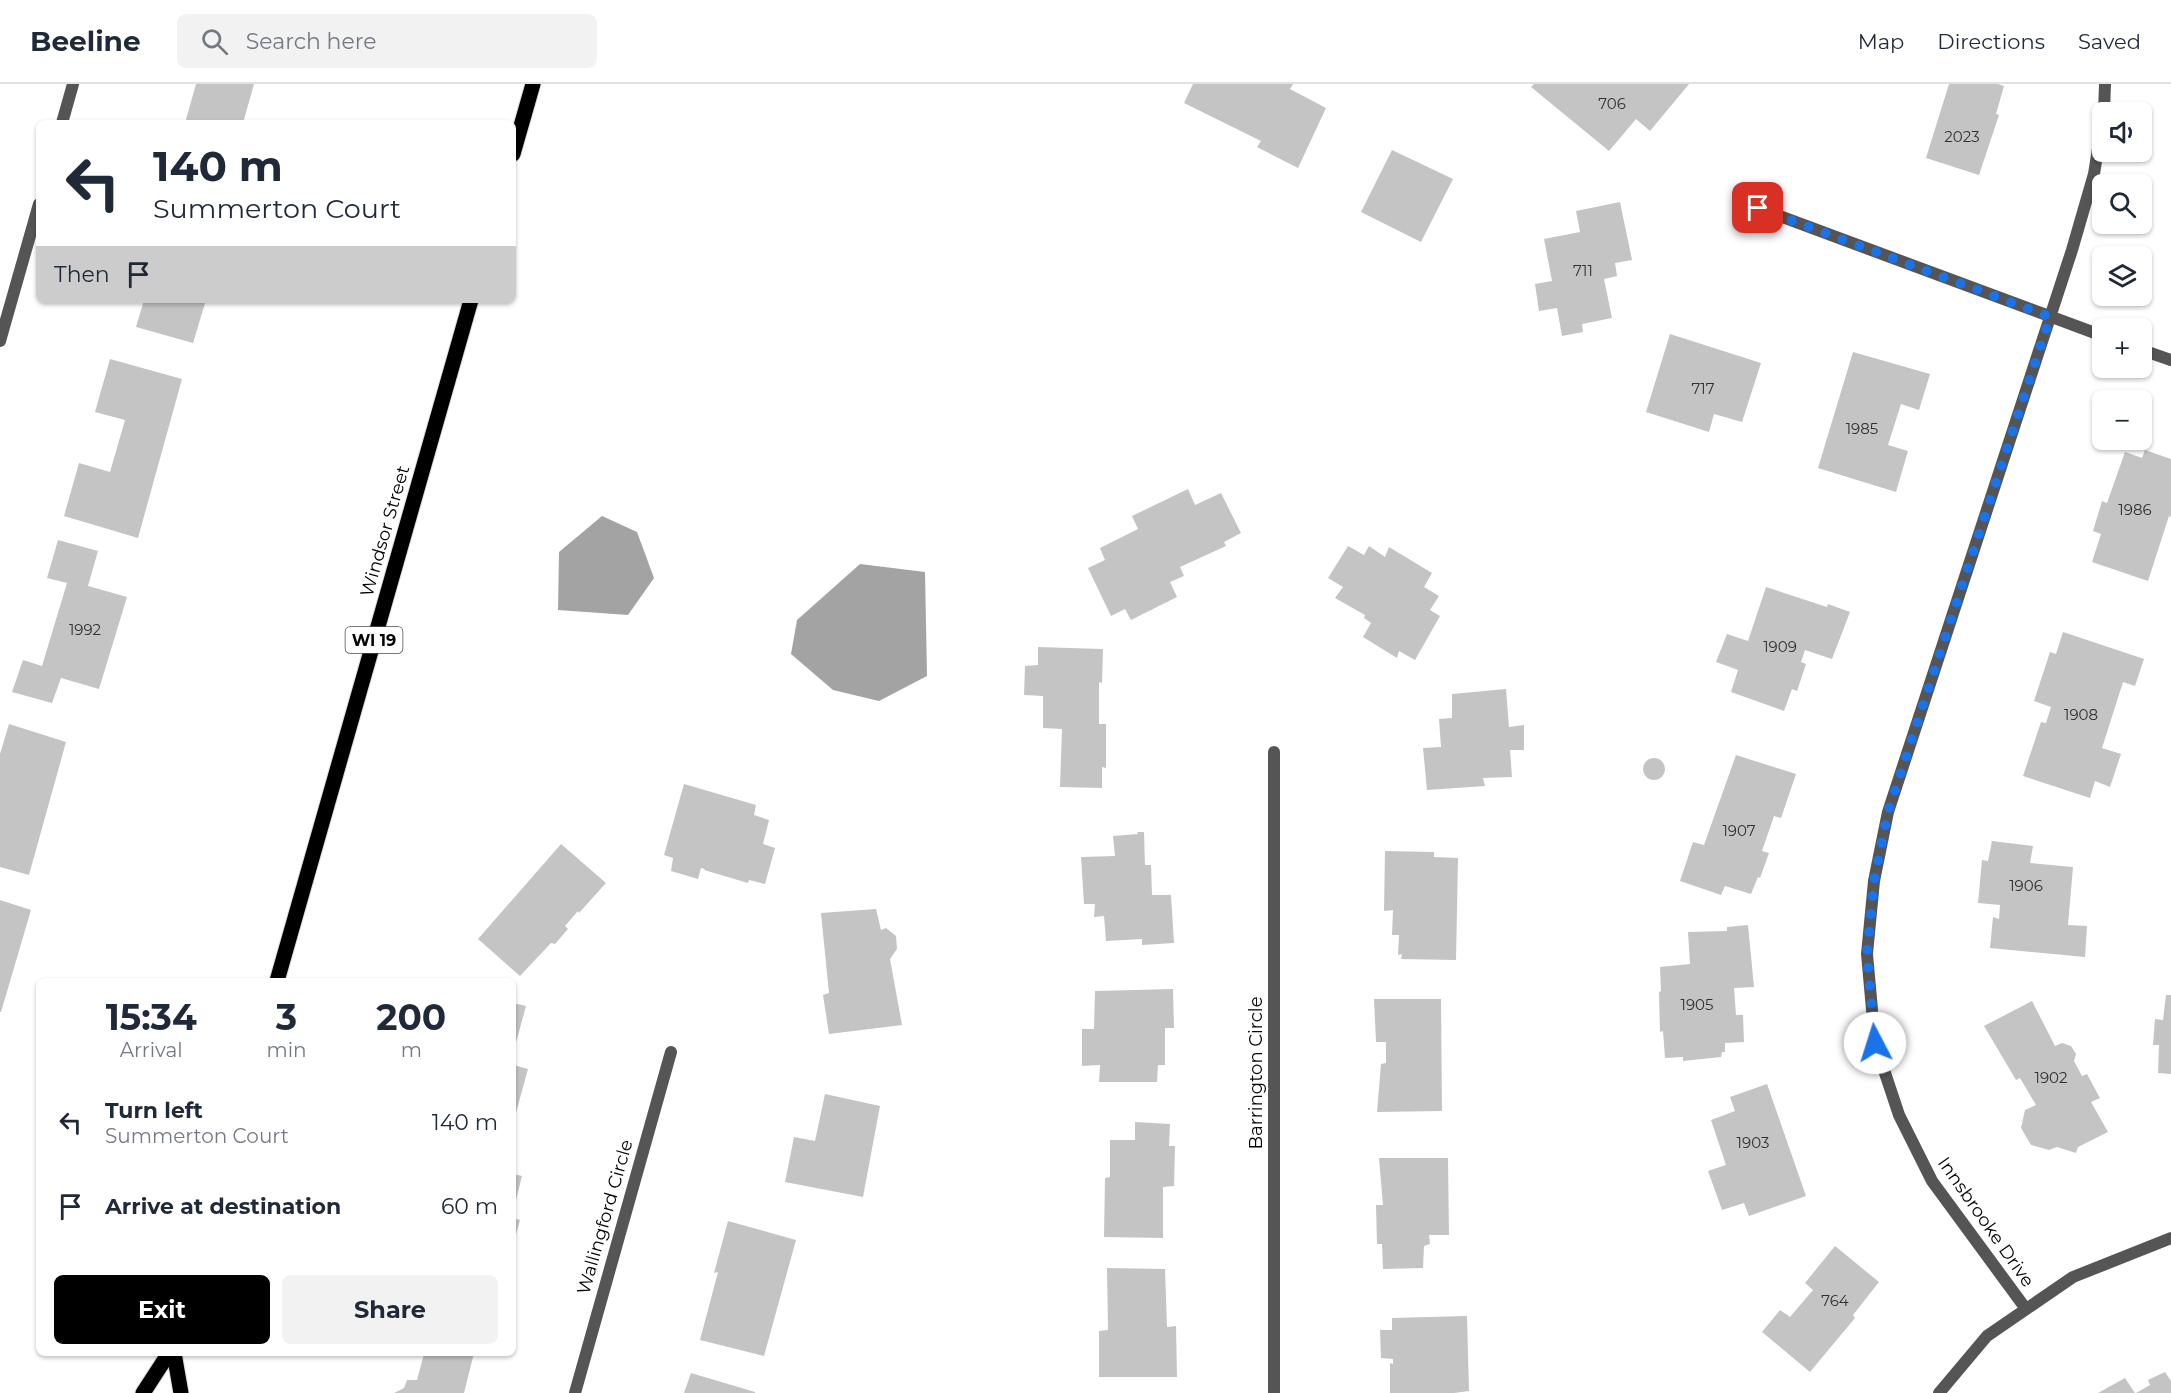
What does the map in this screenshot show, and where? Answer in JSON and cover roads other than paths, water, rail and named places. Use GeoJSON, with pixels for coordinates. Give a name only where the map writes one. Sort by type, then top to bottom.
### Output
{"type":"FeatureCollection","features":[{"type":"Feature","properties":{"kind":"main road"},"geometry":{"type":"LineString","coordinates":[[516,144],[533,84]]}},
{"type":"Feature","properties":{"kind":"main road","name":"Windsor Street"},"geometry":{"type":"LineString","coordinates":[[278,978],[470,303]]}},
{"type":"Feature","properties":{"kind":"main road"},"geometry":{"type":"LineString","coordinates":[[143,1393],[167,1356]]}},
{"type":"Feature","properties":{"kind":"main road"},"geometry":{"type":"LineString","coordinates":[[175,1356],[181,1393]]}},
{"type":"Feature","properties":{"kind":"street"},"geometry":{"type":"LineString","coordinates":[[63,120],[73,84]]}},
{"type":"Feature","properties":{"kind":"street"},"geometry":{"type":"LineString","coordinates":[[2104,102],[2105,84]]}},
{"type":"Feature","properties":{"kind":"street","name":"Innsbrooke Drive"},"geometry":{"type":"LineString","coordinates":[[2026,1310],[1932,1181],[1899,1115],[1875,1043],[1867,954],[1874,881],[1888,812],[2050,317],[2096,162]]}},
{"type":"Feature","properties":{"kind":"street"},"geometry":{"type":"LineString","coordinates":[[1758,208],[2092,332]]}},
{"type":"Feature","properties":{"kind":"street"},"geometry":{"type":"LineString","coordinates":[[0,341],[36,215]]}},
{"type":"Feature","properties":{"kind":"street"},"geometry":{"type":"LineString","coordinates":[[2152,353],[2171,360]]}},
{"type":"Feature","properties":{"kind":"street","name":"Barrington Circle"},"geometry":{"type":"LineString","coordinates":[[1274,752],[1274,1393]]}},
{"type":"Feature","properties":{"kind":"street","name":"Wallingford Circle"},"geometry":{"type":"LineString","coordinates":[[575,1393],[671,1052]]}},
{"type":"Feature","properties":{"kind":"street"},"geometry":{"type":"LineString","coordinates":[[1939,1393],[1987,1336],[2073,1277],[2171,1238]]}}]}
